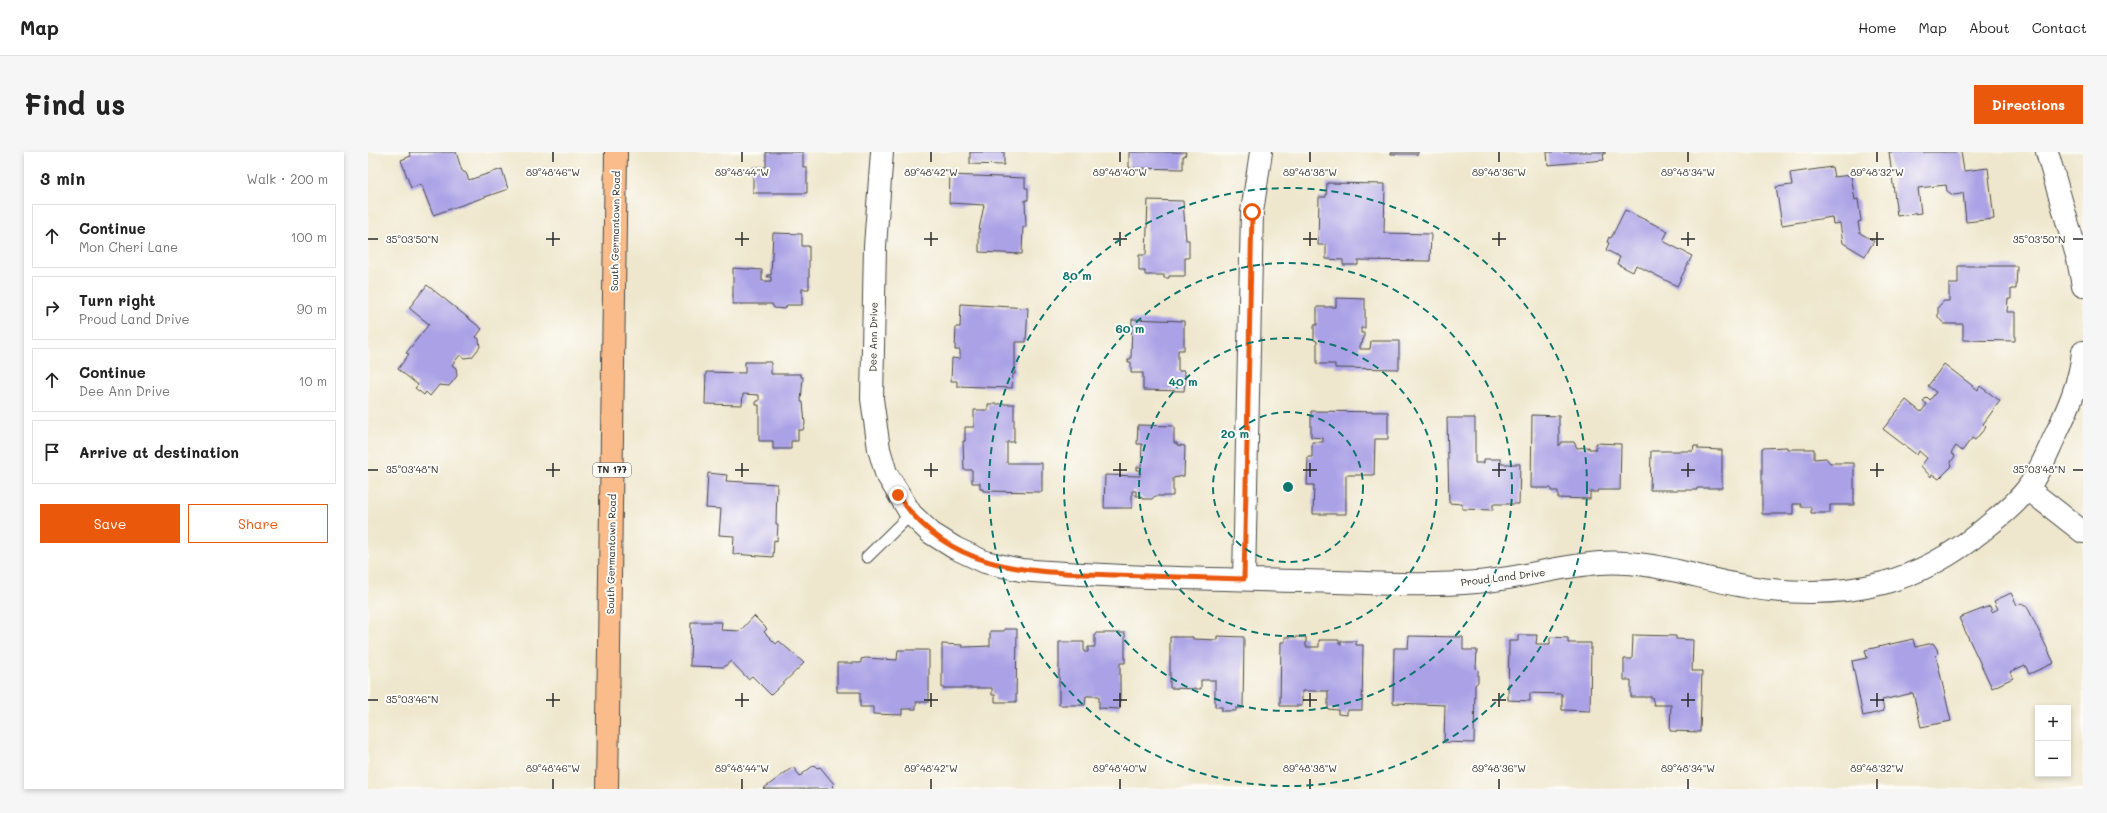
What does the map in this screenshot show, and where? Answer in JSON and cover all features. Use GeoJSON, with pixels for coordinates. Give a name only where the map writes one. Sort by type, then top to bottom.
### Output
{"type":"FeatureCollection","features":[{"type":"Feature","properties":{"kind":"main road","name":"South Germantown Road"},"geometry":{"type":"LineString","coordinates":[[608,789],[616,152]]}},
{"type":"Feature","properties":{"kind":"street","name":"Dee Ann Drive"},"geometry":{"type":"LineString","coordinates":[[882,152],[877,200],[874,292],[872,399],[874,425],[886,473],[911,514]]}},
{"type":"Feature","properties":{"kind":"street"},"geometry":{"type":"LineString","coordinates":[[1244,579],[1252,212],[1261,152]]}},
{"type":"Feature","properties":{"kind":"street"},"geometry":{"type":"LineString","coordinates":[[2047,152],[2078,259],[2083,286]]}},
{"type":"Feature","properties":{"kind":"street","name":"Proud Land Drive"},"geometry":{"type":"LineString","coordinates":[[911,514],[931,533],[955,548],[985,562],[1021,570],[1244,579],[1428,584],[1476,582],[1602,563],[1638,564],[1682,571],[1724,582],[1768,590],[1803,593],[1848,590],[1882,585],[1922,570],[1965,545],[1997,519],[2028,489],[2070,404],[2082,365],[2083,352]]}},
{"type":"Feature","properties":{"kind":"street"},"geometry":{"type":"LineString","coordinates":[[2028,489],[2083,532]]}},
{"type":"Feature","properties":{"kind":"lane"},"geometry":{"type":"LineString","coordinates":[[867,558],[911,514]]}},
{"type":"Feature","properties":{"kind":"building"},"geometry":{"type":"Polygon","coordinates":[[[409,152],[456,152],[462,171],[466,173],[469,180],[502,169],[508,189],[433,215],[421,184],[411,188],[401,160],[411,156],[409,152]]]}},
{"type":"Feature","properties":{"kind":"building"},"geometry":{"type":"Polygon","coordinates":[[[766,152],[803,152],[803,167],[807,167],[807,193],[753,193],[753,167],[766,167],[766,152]]]}},
{"type":"Feature","properties":{"kind":"building"},"geometry":{"type":"Polygon","coordinates":[[[970,152],[1004,152],[1004,165],[970,164],[970,152]]]}},
{"type":"Feature","properties":{"kind":"building"},"geometry":{"type":"Polygon","coordinates":[[[1129,152],[1186,152],[1185,156],[1183,156],[1183,169],[1129,168],[1129,152]]]}},
{"type":"Feature","properties":{"kind":"building"},"geometry":{"type":"Polygon","coordinates":[[[1391,152],[1418,152],[1418,154],[1391,154],[1391,152]]]}},
{"type":"Feature","properties":{"kind":"building"},"geometry":{"type":"Polygon","coordinates":[[[1547,152],[1605,152],[1605,154],[1603,154],[1604,160],[1548,165],[1547,152]]]}},
{"type":"Feature","properties":{"kind":"building"},"geometry":{"type":"Polygon","coordinates":[[[1889,152],[1961,152],[1964,171],[1988,168],[1994,219],[1966,222],[1963,192],[1961,194],[1953,195],[1947,191],[1946,185],[1918,188],[1921,213],[1897,216],[1889,152]]]}},
{"type":"Feature","properties":{"kind":"building"},"geometry":{"type":"Polygon","coordinates":[[[1832,167],[1834,177],[1851,175],[1855,200],[1858,199],[1861,221],[1858,222],[1860,233],[1874,241],[1865,256],[1843,243],[1840,223],[1833,224],[1832,217],[1782,225],[1776,187],[1792,185],[1790,173],[1832,167]]]}},
{"type":"Feature","properties":{"kind":"building"},"geometry":{"type":"Polygon","coordinates":[[[950,175],[1025,178],[1025,188],[1028,188],[1028,200],[1025,200],[1026,227],[1023,227],[1022,254],[979,252],[979,230],[984,205],[949,203],[950,175]]]}},
{"type":"Feature","properties":{"kind":"building"},"geometry":{"type":"Polygon","coordinates":[[[1327,183],[1385,184],[1384,233],[1431,234],[1430,261],[1358,260],[1358,265],[1343,265],[1343,260],[1326,259],[1326,245],[1318,245],[1319,197],[1326,197],[1327,183]]]}},
{"type":"Feature","properties":{"kind":"building"},"geometry":{"type":"Polygon","coordinates":[[[1148,200],[1183,201],[1186,240],[1189,240],[1189,258],[1185,258],[1185,276],[1169,276],[1169,278],[1164,278],[1164,275],[1145,275],[1145,271],[1139,271],[1139,255],[1146,255],[1148,200]]]}},
{"type":"Feature","properties":{"kind":"building"},"geometry":{"type":"Polygon","coordinates":[[[1625,210],[1668,231],[1663,241],[1692,256],[1677,286],[1636,265],[1633,272],[1617,264],[1620,257],[1606,250],[1609,243],[1607,242],[1609,237],[1611,238],[1625,210]]]}},
{"type":"Feature","properties":{"kind":"building"},"geometry":{"type":"Polygon","coordinates":[[[773,233],[802,234],[802,246],[809,246],[809,289],[802,289],[802,305],[787,305],[785,309],[774,308],[772,304],[733,304],[733,268],[762,270],[762,281],[771,281],[771,277],[767,277],[767,275],[771,275],[773,233]]]}},
{"type":"Feature","properties":{"kind":"building"},"geometry":{"type":"Polygon","coordinates":[[[1958,266],[2017,266],[2016,289],[2011,289],[2011,299],[2008,299],[2007,312],[2015,312],[2015,341],[1963,340],[1963,324],[1944,324],[1938,317],[1938,307],[1944,301],[1949,301],[1949,284],[1958,284],[1958,266]]]}},
{"type":"Feature","properties":{"kind":"building"},"geometry":{"type":"Polygon","coordinates":[[[427,285],[482,329],[476,337],[479,339],[480,347],[472,357],[464,358],[460,355],[452,365],[456,368],[457,376],[449,386],[439,385],[430,396],[426,392],[424,395],[415,388],[418,385],[398,369],[409,354],[406,353],[429,324],[409,308],[427,285]]]}},
{"type":"Feature","properties":{"kind":"building"},"geometry":{"type":"Polygon","coordinates":[[[1336,298],[1365,299],[1365,328],[1361,328],[1361,333],[1364,333],[1364,339],[1362,344],[1360,344],[1360,349],[1370,349],[1371,341],[1399,341],[1399,369],[1335,368],[1335,364],[1317,364],[1317,341],[1314,340],[1314,325],[1317,325],[1317,307],[1336,307],[1336,298]]]}},
{"type":"Feature","properties":{"kind":"building"},"geometry":{"type":"Polygon","coordinates":[[[961,304],[1028,308],[1026,342],[1015,342],[1015,374],[1013,374],[1012,388],[957,386],[957,381],[951,381],[952,358],[960,359],[960,350],[955,350],[956,327],[960,327],[961,304]]]}},
{"type":"Feature","properties":{"kind":"building"},"geometry":{"type":"Polygon","coordinates":[[[1132,319],[1184,321],[1184,350],[1178,350],[1178,371],[1184,371],[1184,375],[1186,375],[1184,391],[1143,390],[1143,373],[1131,373],[1131,362],[1128,362],[1128,359],[1131,359],[1132,319]]]}},
{"type":"Feature","properties":{"kind":"building"},"geometry":{"type":"Polygon","coordinates":[[[745,362],[771,362],[771,374],[801,374],[801,377],[803,377],[801,402],[803,402],[805,424],[803,430],[798,430],[798,441],[791,441],[791,449],[773,449],[773,441],[759,441],[759,405],[756,405],[756,401],[759,401],[759,395],[743,394],[742,405],[705,404],[706,372],[745,373],[745,362]]]}},
{"type":"Feature","properties":{"kind":"building"},"geometry":{"type":"Polygon","coordinates":[[[1944,364],[1978,390],[1980,386],[2000,401],[1983,424],[1986,427],[1975,440],[1972,438],[1962,451],[1956,446],[1951,453],[1955,456],[1951,462],[1952,466],[1939,479],[1932,474],[1931,477],[1921,466],[1927,458],[1919,451],[1917,455],[1883,429],[1906,400],[1921,412],[1927,404],[1923,401],[1927,397],[1930,400],[1936,392],[1928,386],[1944,364]]]}},
{"type":"Feature","properties":{"kind":"building"},"geometry":{"type":"Polygon","coordinates":[[[988,404],[1014,404],[1014,442],[1007,442],[1007,463],[1042,463],[1042,492],[983,491],[983,489],[980,489],[980,483],[972,483],[972,470],[964,470],[963,441],[965,441],[965,427],[974,427],[974,410],[988,410],[988,404]]]}},
{"type":"Feature","properties":{"kind":"building"},"geometry":{"type":"Polygon","coordinates":[[[1311,411],[1388,412],[1388,439],[1375,439],[1374,475],[1346,475],[1346,514],[1313,514],[1314,485],[1307,485],[1308,457],[1312,457],[1312,442],[1323,442],[1323,438],[1311,437],[1311,411]]]}},
{"type":"Feature","properties":{"kind":"building"},"geometry":{"type":"Polygon","coordinates":[[[1532,415],[1559,416],[1559,446],[1562,442],[1574,442],[1577,448],[1589,447],[1589,449],[1596,449],[1596,443],[1621,444],[1620,490],[1598,490],[1598,492],[1590,492],[1590,499],[1558,498],[1558,491],[1551,491],[1551,488],[1531,488],[1532,415]]]}},
{"type":"Feature","properties":{"kind":"building"},"geometry":{"type":"Polygon","coordinates":[[[1447,418],[1475,418],[1475,463],[1484,463],[1484,459],[1501,459],[1501,464],[1520,464],[1519,504],[1493,504],[1493,510],[1462,509],[1462,504],[1449,503],[1447,418]]]}},
{"type":"Feature","properties":{"kind":"building"},"geometry":{"type":"Polygon","coordinates":[[[1138,425],[1174,426],[1174,443],[1185,446],[1184,476],[1173,478],[1173,496],[1155,496],[1152,499],[1143,499],[1140,496],[1136,496],[1136,491],[1132,491],[1132,508],[1104,508],[1105,475],[1140,476],[1140,470],[1137,470],[1137,467],[1141,467],[1142,444],[1137,444],[1138,425]]]}},
{"type":"Feature","properties":{"kind":"building"},"geometry":{"type":"Polygon","coordinates":[[[1694,446],[1698,446],[1698,449],[1722,450],[1722,488],[1697,488],[1697,490],[1650,490],[1651,451],[1693,451],[1694,446]]]}},
{"type":"Feature","properties":{"kind":"building"},"geometry":{"type":"Polygon","coordinates":[[[1787,447],[1787,449],[1814,449],[1814,459],[1826,458],[1830,463],[1854,463],[1854,505],[1830,505],[1830,513],[1811,513],[1811,507],[1801,507],[1801,504],[1793,504],[1793,514],[1762,514],[1762,448],[1787,447]]]}},
{"type":"Feature","properties":{"kind":"building"},"geometry":{"type":"Polygon","coordinates":[[[708,473],[727,475],[726,481],[777,484],[776,524],[778,524],[777,541],[774,540],[773,557],[733,554],[734,536],[719,535],[721,509],[706,508],[708,473]]]}},
{"type":"Feature","properties":{"kind":"building"},"geometry":{"type":"Polygon","coordinates":[[[2011,593],[2017,605],[2021,603],[2027,606],[2054,663],[2029,674],[2025,665],[2010,672],[2013,678],[1992,688],[1959,618],[1990,606],[1992,612],[1998,609],[1994,601],[2011,593]]]}},
{"type":"Feature","properties":{"kind":"building"},"geometry":{"type":"Polygon","coordinates":[[[754,616],[767,629],[764,632],[776,644],[779,641],[804,663],[771,695],[752,676],[748,679],[731,661],[724,667],[690,666],[691,622],[722,622],[721,630],[740,631],[754,616]]]}},
{"type":"Feature","properties":{"kind":"building"},"geometry":{"type":"Polygon","coordinates":[[[1004,629],[1017,629],[1016,702],[995,702],[995,695],[992,695],[992,688],[942,688],[942,644],[962,645],[962,647],[990,646],[990,631],[1004,631],[1004,629]]]}},
{"type":"Feature","properties":{"kind":"building"},"geometry":{"type":"Polygon","coordinates":[[[1095,633],[1125,633],[1125,663],[1120,663],[1120,709],[1099,708],[1099,696],[1086,696],[1085,705],[1059,705],[1059,642],[1084,642],[1084,652],[1088,652],[1088,647],[1095,647],[1095,633]]]}},
{"type":"Feature","properties":{"kind":"building"},"geometry":{"type":"Polygon","coordinates":[[[1518,635],[1537,635],[1536,644],[1550,644],[1550,637],[1568,638],[1568,643],[1591,643],[1590,711],[1562,710],[1562,694],[1530,693],[1530,701],[1508,700],[1509,641],[1518,641],[1518,635]]]}},
{"type":"Feature","properties":{"kind":"building"},"geometry":{"type":"Polygon","coordinates":[[[1633,635],[1676,636],[1676,639],[1693,640],[1692,671],[1702,671],[1700,732],[1670,731],[1671,705],[1654,705],[1652,697],[1631,697],[1631,680],[1624,680],[1624,659],[1632,659],[1633,635]]]}},
{"type":"Feature","properties":{"kind":"building"},"geometry":{"type":"Polygon","coordinates":[[[1217,636],[1244,637],[1243,708],[1236,708],[1236,711],[1222,711],[1222,707],[1215,707],[1215,680],[1201,680],[1201,689],[1170,688],[1170,637],[1193,637],[1193,639],[1217,640],[1217,636]]]}},
{"type":"Feature","properties":{"kind":"building"},"geometry":{"type":"Polygon","coordinates":[[[1409,636],[1463,637],[1463,650],[1477,650],[1476,668],[1478,670],[1478,682],[1475,685],[1474,743],[1444,742],[1445,705],[1393,703],[1394,648],[1408,648],[1409,636]]]}},
{"type":"Feature","properties":{"kind":"building"},"geometry":{"type":"Polygon","coordinates":[[[1285,637],[1306,637],[1306,647],[1319,647],[1319,640],[1339,640],[1339,644],[1341,644],[1341,641],[1356,641],[1356,645],[1363,645],[1362,710],[1347,710],[1347,715],[1338,714],[1338,710],[1328,709],[1328,691],[1302,691],[1302,706],[1280,706],[1281,642],[1285,642],[1285,637]]]}},
{"type":"Feature","properties":{"kind":"building"},"geometry":{"type":"Polygon","coordinates":[[[1913,639],[1915,647],[1933,643],[1937,649],[1938,654],[1936,656],[1951,721],[1921,727],[1913,693],[1882,700],[1884,711],[1863,716],[1852,661],[1867,658],[1865,650],[1913,639]]]}},
{"type":"Feature","properties":{"kind":"building"},"geometry":{"type":"Polygon","coordinates":[[[898,650],[929,650],[929,702],[916,702],[916,709],[902,709],[902,715],[873,714],[873,707],[860,707],[860,692],[837,692],[837,663],[861,663],[861,659],[866,658],[897,660],[898,650]]]}},
{"type":"Feature","properties":{"kind":"building"},"geometry":{"type":"Polygon","coordinates":[[[814,765],[817,768],[820,767],[834,784],[832,786],[835,789],[763,789],[793,767],[800,776],[814,765]]]}},
{"type":"Feature","properties":{"kind":"route"},"geometry":{"type":"LineString","coordinates":[[898,495],[911,514],[931,533],[955,548],[985,562],[1021,570],[1059,573],[1244,579],[1252,212]]}}]}
